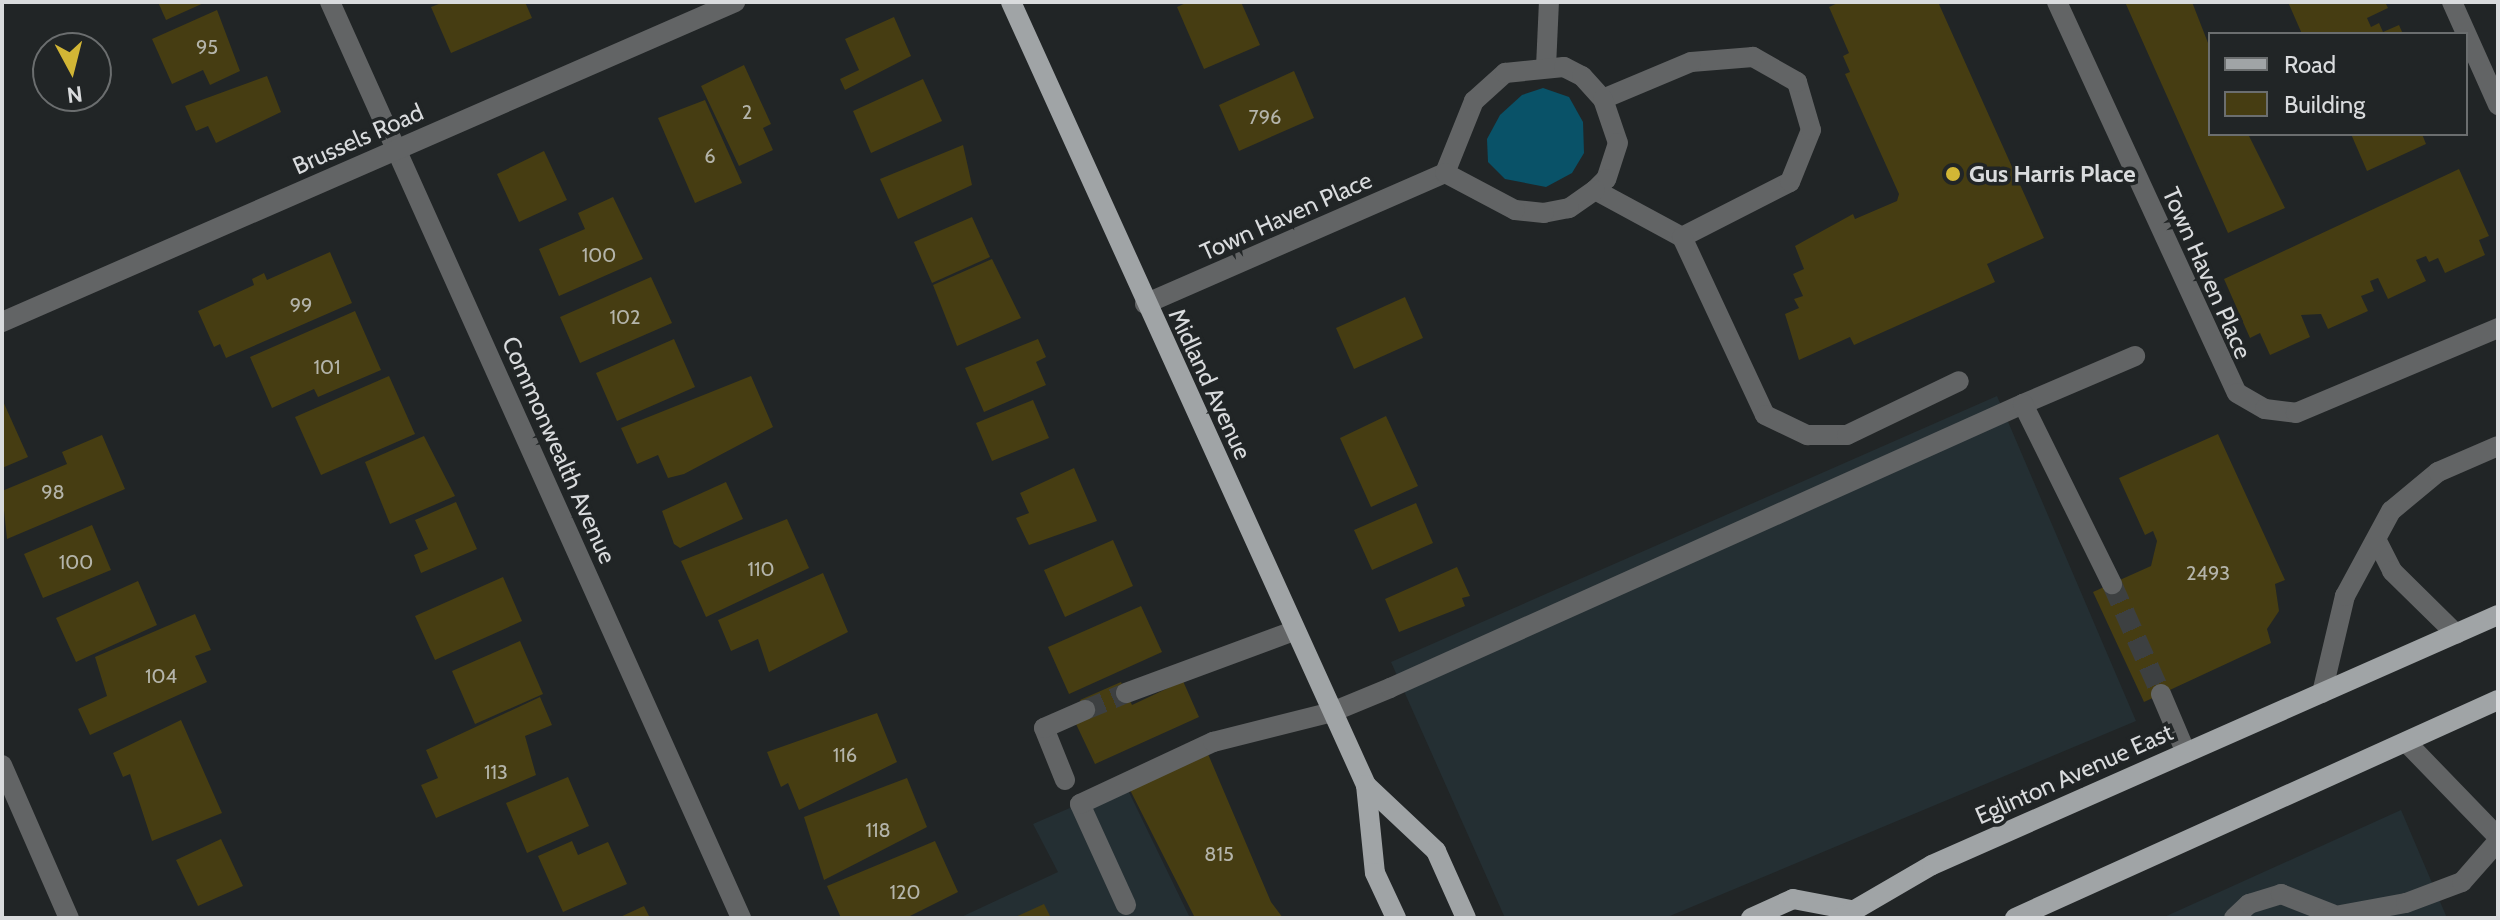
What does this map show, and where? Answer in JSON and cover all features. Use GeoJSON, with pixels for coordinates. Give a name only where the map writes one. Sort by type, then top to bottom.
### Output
{"type":"FeatureCollection","features":[{"type":"Feature","properties":{"kind":"main road","name":"Midland Avenue"},"geometry":{"type":"LineString","coordinates":[[1011,2],[1145,304],[1366,785],[1375,873],[1396,918]]}},
{"type":"Feature","properties":{"kind":"main road","name":"Eglinton Avenue East"},"geometry":{"type":"LineString","coordinates":[[1751,918],[1793,899],[1846,914],[1932,865],[2498,615]]}},
{"type":"Feature","properties":{"kind":"main road"},"geometry":{"type":"LineString","coordinates":[[2015,918],[2498,700]]}},
{"type":"Feature","properties":{"kind":"main road","name":"Midland Avenue"},"geometry":{"type":"LineString","coordinates":[[1366,785],[1436,851],[1466,918]]}},
{"type":"Feature","properties":{"kind":"street","name":"Commonwealth Avenue"},"geometry":{"type":"LineString","coordinates":[[330,2],[741,918]]}},
{"type":"Feature","properties":{"kind":"street","name":"Brussels Road"},"geometry":{"type":"LineString","coordinates":[[2,322],[735,2]]}},
{"type":"Feature","properties":{"kind":"street"},"geometry":{"type":"LineString","coordinates":[[1546,67],[1549,2]]}},
{"type":"Feature","properties":{"kind":"street","name":"Town Haven Place"},"geometry":{"type":"LineString","coordinates":[[2057,2],[2237,393],[2265,409],[2296,413],[2498,328]]}},
{"type":"Feature","properties":{"kind":"street"},"geometry":{"type":"LineString","coordinates":[[2452,2],[2465,32]]}},
{"type":"Feature","properties":{"kind":"street"},"geometry":{"type":"LineString","coordinates":[[2468,38],[2498,105]]}},
{"type":"Feature","properties":{"kind":"street"},"geometry":{"type":"LineString","coordinates":[[1603,99],[1691,62],[1753,57],[1797,82],[1811,130],[1790,182],[1682,237]]}},
{"type":"Feature","properties":{"kind":"street"},"geometry":{"type":"LineString","coordinates":[[1526,66],[1546,67],[1582,76],[1603,99],[1618,143],[1606,179],[1569,208],[1515,210],[1445,173],[1453,142],[1485,85],[1526,66]]}},
{"type":"Feature","properties":{"kind":"street","name":"Town Haven Place"},"geometry":{"type":"LineString","coordinates":[[1145,304],[1445,173]]}},
{"type":"Feature","properties":{"kind":"street"},"geometry":{"type":"LineString","coordinates":[[1595,190],[1682,237],[1765,415],[1807,435],[1847,435],[1959,381]]}},
{"type":"Feature","properties":{"kind":"street"},"geometry":{"type":"LineString","coordinates":[[1126,905],[1080,804],[1213,742],[1332,712],[2135,356]]}},
{"type":"Feature","properties":{"kind":"street"},"geometry":{"type":"LineString","coordinates":[[2023,404],[2112,584]]}},
{"type":"Feature","properties":{"kind":"street"},"geometry":{"type":"LineString","coordinates":[[2322,693],[2345,596],[2411,489],[2498,446]]}},
{"type":"Feature","properties":{"kind":"street"},"geometry":{"type":"LineString","coordinates":[[2377,541],[2392,571],[2456,634]]}},
{"type":"Feature","properties":{"kind":"street"},"geometry":{"type":"LineString","coordinates":[[1126,693],[1294,631]]}},
{"type":"Feature","properties":{"kind":"street"},"geometry":{"type":"LineString","coordinates":[[2161,694],[2186,753]]}},
{"type":"Feature","properties":{"kind":"street"},"geometry":{"type":"LineString","coordinates":[[1065,780],[1044,728],[1085,710]]}},
{"type":"Feature","properties":{"kind":"street"},"geometry":{"type":"LineString","coordinates":[[2234,918],[2249,904],[2281,894],[2338,916],[2462,882],[2498,839],[2406,742]]}},
{"type":"Feature","properties":{"kind":"street"},"geometry":{"type":"LineString","coordinates":[[2,765],[69,918]]}},
{"type":"Feature","properties":{"kind":"shaded area"},"geometry":{"type":"Polygon","coordinates":[[[1543,88],[1569,97],[1583,122],[1584,153],[1572,173],[1546,187],[1505,179],[1488,162],[1487,139],[1500,115],[1522,95],[1543,88]]]}},
{"type":"Feature","properties":{"kind":"shaded area"},"geometry":{"type":"Polygon","coordinates":[[[1997,396],[2136,721],[1665,918],[1505,918],[1391,662],[1997,396]]]}},
{"type":"Feature","properties":{"kind":"shaded area"},"geometry":{"type":"Polygon","coordinates":[[[1125,784],[1190,918],[959,918],[1058,872],[1033,824],[1125,784]]]}},
{"type":"Feature","properties":{"kind":"shaded area"},"geometry":{"type":"Polygon","coordinates":[[[2401,810],[2447,918],[2162,918],[2401,810]]]}},
{"type":"Feature","properties":{"kind":"building"},"geometry":{"type":"Polygon","coordinates":[[[158,2],[206,2],[166,20],[158,2]]]}},
{"type":"Feature","properties":{"kind":"building"},"geometry":{"type":"Polygon","coordinates":[[[444,2],[525,2],[532,18],[451,53],[431,7],[444,2]]]}},
{"type":"Feature","properties":{"kind":"building"},"geometry":{"type":"Polygon","coordinates":[[[1188,2],[1241,2],[1260,45],[1204,69],[1177,7],[1188,2]]]}},
{"type":"Feature","properties":{"kind":"building","name":"Gus Harris Place"},"geometry":{"type":"Polygon","coordinates":[[[1840,2],[1938,2],[2044,238],[1987,264],[1995,282],[1854,345],[1850,337],[1799,360],[1785,314],[1799,308],[1794,299],[1803,296],[1793,274],[1804,269],[1795,246],[1853,214],[1855,219],[1897,201],[1899,194],[1845,74],[1850,72],[1843,56],[1849,53],[1829,7],[1840,2]]]}},
{"type":"Feature","properties":{"kind":"building"},"geometry":{"type":"Polygon","coordinates":[[[2125,2],[2192,2],[2208,43],[2208,136],[2249,136],[2285,208],[2228,233],[2125,2]]]}},
{"type":"Feature","properties":{"kind":"building"},"geometry":{"type":"Polygon","coordinates":[[[2288,2],[2385,2],[2388,8],[2367,18],[2371,27],[2379,23],[2383,32],[2301,32],[2288,2]]]}},
{"type":"Feature","properties":{"kind":"building"},"geometry":{"type":"Polygon","coordinates":[[[217,10],[240,71],[210,85],[203,70],[172,84],[152,39],[217,10]]]}},
{"type":"Feature","properties":{"kind":"building"},"geometry":{"type":"Polygon","coordinates":[[[894,17],[911,56],[845,90],[840,79],[859,70],[845,39],[894,17]]]}},
{"type":"Feature","properties":{"kind":"building"},"geometry":{"type":"Polygon","coordinates":[[[2399,25],[2402,32],[2383,32],[2399,25]]]}},
{"type":"Feature","properties":{"kind":"building"},"geometry":{"type":"Polygon","coordinates":[[[744,65],[771,124],[763,128],[773,150],[739,166],[701,86],[744,65]]]}},
{"type":"Feature","properties":{"kind":"building"},"geometry":{"type":"Polygon","coordinates":[[[1294,71],[1314,118],[1239,151],[1219,105],[1294,71]]]}},
{"type":"Feature","properties":{"kind":"building"},"geometry":{"type":"Polygon","coordinates":[[[267,76],[281,112],[216,143],[208,126],[196,131],[185,106],[267,76]]]}},
{"type":"Feature","properties":{"kind":"building"},"geometry":{"type":"Polygon","coordinates":[[[923,79],[942,121],[871,153],[853,111],[923,79]]]}},
{"type":"Feature","properties":{"kind":"building"},"geometry":{"type":"Polygon","coordinates":[[[705,100],[742,183],[695,203],[658,118],[705,100]]]}},
{"type":"Feature","properties":{"kind":"building"},"geometry":{"type":"Polygon","coordinates":[[[2352,136],[2423,136],[2426,144],[2367,171],[2352,136]]]}},
{"type":"Feature","properties":{"kind":"building"},"geometry":{"type":"Polygon","coordinates":[[[963,145],[972,185],[898,219],[880,179],[963,145]]]}},
{"type":"Feature","properties":{"kind":"building"},"geometry":{"type":"Polygon","coordinates":[[[544,151],[567,200],[519,222],[497,174],[544,151]]]}},
{"type":"Feature","properties":{"kind":"building"},"geometry":{"type":"Polygon","coordinates":[[[2459,169],[2489,236],[2479,240],[2485,255],[2445,273],[2438,258],[2429,262],[2426,256],[2416,260],[2426,281],[2388,299],[2378,278],[2370,281],[2374,291],[2361,296],[2368,311],[2328,329],[2321,314],[2301,315],[2310,337],[2270,355],[2260,333],[2250,338],[2224,279],[2459,169]]]}},
{"type":"Feature","properties":{"kind":"building"},"geometry":{"type":"Polygon","coordinates":[[[613,197],[643,259],[559,296],[539,249],[585,229],[578,213],[613,197]]]}},
{"type":"Feature","properties":{"kind":"building"},"geometry":{"type":"Polygon","coordinates":[[[972,217],[990,257],[932,283],[914,242],[972,217]]]}},
{"type":"Feature","properties":{"kind":"building"},"geometry":{"type":"Polygon","coordinates":[[[330,252],[352,303],[226,358],[220,344],[214,347],[198,311],[254,285],[252,279],[264,273],[267,280],[330,252]]]}},
{"type":"Feature","properties":{"kind":"building"},"geometry":{"type":"Polygon","coordinates":[[[992,259],[1021,318],[957,346],[933,285],[992,259]]]}},
{"type":"Feature","properties":{"kind":"building"},"geometry":{"type":"Polygon","coordinates":[[[651,277],[672,323],[580,363],[560,317],[651,277]]]}},
{"type":"Feature","properties":{"kind":"building"},"geometry":{"type":"Polygon","coordinates":[[[1405,297],[1423,338],[1354,369],[1336,328],[1405,297]]]}},
{"type":"Feature","properties":{"kind":"building"},"geometry":{"type":"Polygon","coordinates":[[[355,311],[381,370],[318,397],[314,389],[272,408],[250,357],[355,311]]]}},
{"type":"Feature","properties":{"kind":"building"},"geometry":{"type":"Polygon","coordinates":[[[674,339],[695,387],[617,421],[596,373],[674,339]]]}},
{"type":"Feature","properties":{"kind":"building"},"geometry":{"type":"Polygon","coordinates":[[[1038,339],[1046,357],[1036,362],[1046,385],[984,412],[965,368],[1038,339]]]}},
{"type":"Feature","properties":{"kind":"building"},"geometry":{"type":"Polygon","coordinates":[[[389,376],[415,434],[321,475],[295,417],[389,376]]]}},
{"type":"Feature","properties":{"kind":"building"},"geometry":{"type":"Polygon","coordinates":[[[751,376],[773,427],[684,474],[668,478],[658,455],[637,464],[621,428],[751,376]]]}},
{"type":"Feature","properties":{"kind":"building"},"geometry":{"type":"Polygon","coordinates":[[[2,399],[28,457],[2,468],[2,399]]]}},
{"type":"Feature","properties":{"kind":"building"},"geometry":{"type":"Polygon","coordinates":[[[1033,400],[1049,438],[992,461],[976,423],[1033,400]]]}},
{"type":"Feature","properties":{"kind":"building"},"geometry":{"type":"Polygon","coordinates":[[[1386,416],[1418,486],[1371,507],[1340,438],[1386,416]]]}},
{"type":"Feature","properties":{"kind":"building"},"geometry":{"type":"Polygon","coordinates":[[[2218,434],[2285,580],[2275,584],[2279,611],[2267,629],[2271,643],[2144,702],[2093,592],[2151,566],[2157,541],[2153,531],[2145,535],[2119,478],[2218,434]]]}},
{"type":"Feature","properties":{"kind":"building"},"geometry":{"type":"Polygon","coordinates":[[[102,435],[125,489],[7,539],[2,491],[67,464],[62,452],[102,435]]]}},
{"type":"Feature","properties":{"kind":"building"},"geometry":{"type":"Polygon","coordinates":[[[424,436],[455,496],[390,524],[365,462],[424,436]]]}},
{"type":"Feature","properties":{"kind":"building"},"geometry":{"type":"Polygon","coordinates":[[[1074,468],[1097,521],[1029,545],[1016,518],[1029,513],[1020,493],[1074,468]]]}},
{"type":"Feature","properties":{"kind":"building"},"geometry":{"type":"Polygon","coordinates":[[[726,482],[743,519],[680,548],[674,544],[662,511],[726,482]]]}},
{"type":"Feature","properties":{"kind":"building"},"geometry":{"type":"Polygon","coordinates":[[[456,502],[477,549],[421,573],[414,555],[428,549],[415,520],[456,502]]]}},
{"type":"Feature","properties":{"kind":"building"},"geometry":{"type":"Polygon","coordinates":[[[1416,503],[1433,543],[1372,570],[1354,530],[1416,503]]]}},
{"type":"Feature","properties":{"kind":"building"},"geometry":{"type":"Polygon","coordinates":[[[787,519],[809,568],[706,617],[681,561],[787,519]]]}},
{"type":"Feature","properties":{"kind":"building"},"geometry":{"type":"Polygon","coordinates":[[[92,525],[111,570],[43,598],[24,554],[92,525]]]}},
{"type":"Feature","properties":{"kind":"building"},"geometry":{"type":"Polygon","coordinates":[[[1113,540],[1133,586],[1065,617],[1044,570],[1113,540]]]}},
{"type":"Feature","properties":{"kind":"building"},"geometry":{"type":"Polygon","coordinates":[[[1457,567],[1470,596],[1462,598],[1465,606],[1399,632],[1385,599],[1457,567]]]}},
{"type":"Feature","properties":{"kind":"building"},"geometry":{"type":"Polygon","coordinates":[[[823,573],[848,632],[769,672],[758,639],[731,651],[718,620],[823,573]]]}},
{"type":"Feature","properties":{"kind":"building"},"geometry":{"type":"Polygon","coordinates":[[[503,577],[522,621],[435,660],[415,616],[503,577]]]}},
{"type":"Feature","properties":{"kind":"building"},"geometry":{"type":"Polygon","coordinates":[[[138,581],[157,625],[76,662],[56,618],[138,581]]]}},
{"type":"Feature","properties":{"kind":"building"},"geometry":{"type":"Polygon","coordinates":[[[1141,606],[1162,652],[1069,694],[1048,647],[1141,606]]]}},
{"type":"Feature","properties":{"kind":"building"},"geometry":{"type":"Polygon","coordinates":[[[195,614],[211,650],[195,656],[207,682],[90,735],[78,709],[107,696],[95,657],[195,614]]]}},
{"type":"Feature","properties":{"kind":"building"},"geometry":{"type":"Polygon","coordinates":[[[520,641],[543,694],[475,724],[452,671],[520,641]]]}},
{"type":"Feature","properties":{"kind":"building"},"geometry":{"type":"Polygon","coordinates":[[[1183,681],[1199,717],[1095,764],[1076,724],[1088,718],[1080,700],[1121,682],[1132,705],[1183,681]]]}},
{"type":"Feature","properties":{"kind":"building"},"geometry":{"type":"Polygon","coordinates":[[[540,697],[552,725],[525,736],[536,775],[436,818],[421,785],[438,778],[426,750],[540,697]]]}},
{"type":"Feature","properties":{"kind":"building"},"geometry":{"type":"Polygon","coordinates":[[[877,713],[897,762],[799,810],[788,783],[781,787],[767,752],[877,713]]]}},
{"type":"Feature","properties":{"kind":"building"},"geometry":{"type":"Polygon","coordinates":[[[181,720],[222,813],[152,841],[130,774],[123,777],[113,753],[181,720]]]}},
{"type":"Feature","properties":{"kind":"building"},"geometry":{"type":"Polygon","coordinates":[[[1208,754],[1271,902],[1283,918],[1195,918],[1128,786],[1208,754]]]}},
{"type":"Feature","properties":{"kind":"building"},"geometry":{"type":"Polygon","coordinates":[[[568,777],[589,826],[527,853],[506,803],[568,777]]]}},
{"type":"Feature","properties":{"kind":"building"},"geometry":{"type":"Polygon","coordinates":[[[907,778],[927,827],[824,880],[804,817],[907,778]]]}},
{"type":"Feature","properties":{"kind":"building"},"geometry":{"type":"Polygon","coordinates":[[[221,839],[243,886],[198,906],[176,860],[221,839]]]}},
{"type":"Feature","properties":{"kind":"building"},"geometry":{"type":"Polygon","coordinates":[[[572,841],[578,855],[608,842],[627,884],[563,912],[538,856],[572,841]]]}},
{"type":"Feature","properties":{"kind":"building"},"geometry":{"type":"Polygon","coordinates":[[[935,841],[958,892],[906,918],[841,918],[827,886],[935,841]]]}},
{"type":"Feature","properties":{"kind":"building"},"geometry":{"type":"Polygon","coordinates":[[[1044,904],[1051,918],[1013,918],[1044,904]]]}},
{"type":"Feature","properties":{"kind":"building"},"geometry":{"type":"Polygon","coordinates":[[[644,906],[650,918],[618,918],[644,906]]]}},
{"type":"Feature","properties":{"kind":"tunnel"},"geometry":{"type":"LineString","coordinates":[[2112,584],[2161,694]]}},
{"type":"Feature","properties":{"kind":"tunnel"},"geometry":{"type":"LineString","coordinates":[[1085,710],[1126,693]]}},
{"type":"Feature","properties":{"kind":"place","name":"Gus Harris Place"},"geometry":{"type":"Point","coordinates":[1953,174]}}]}
